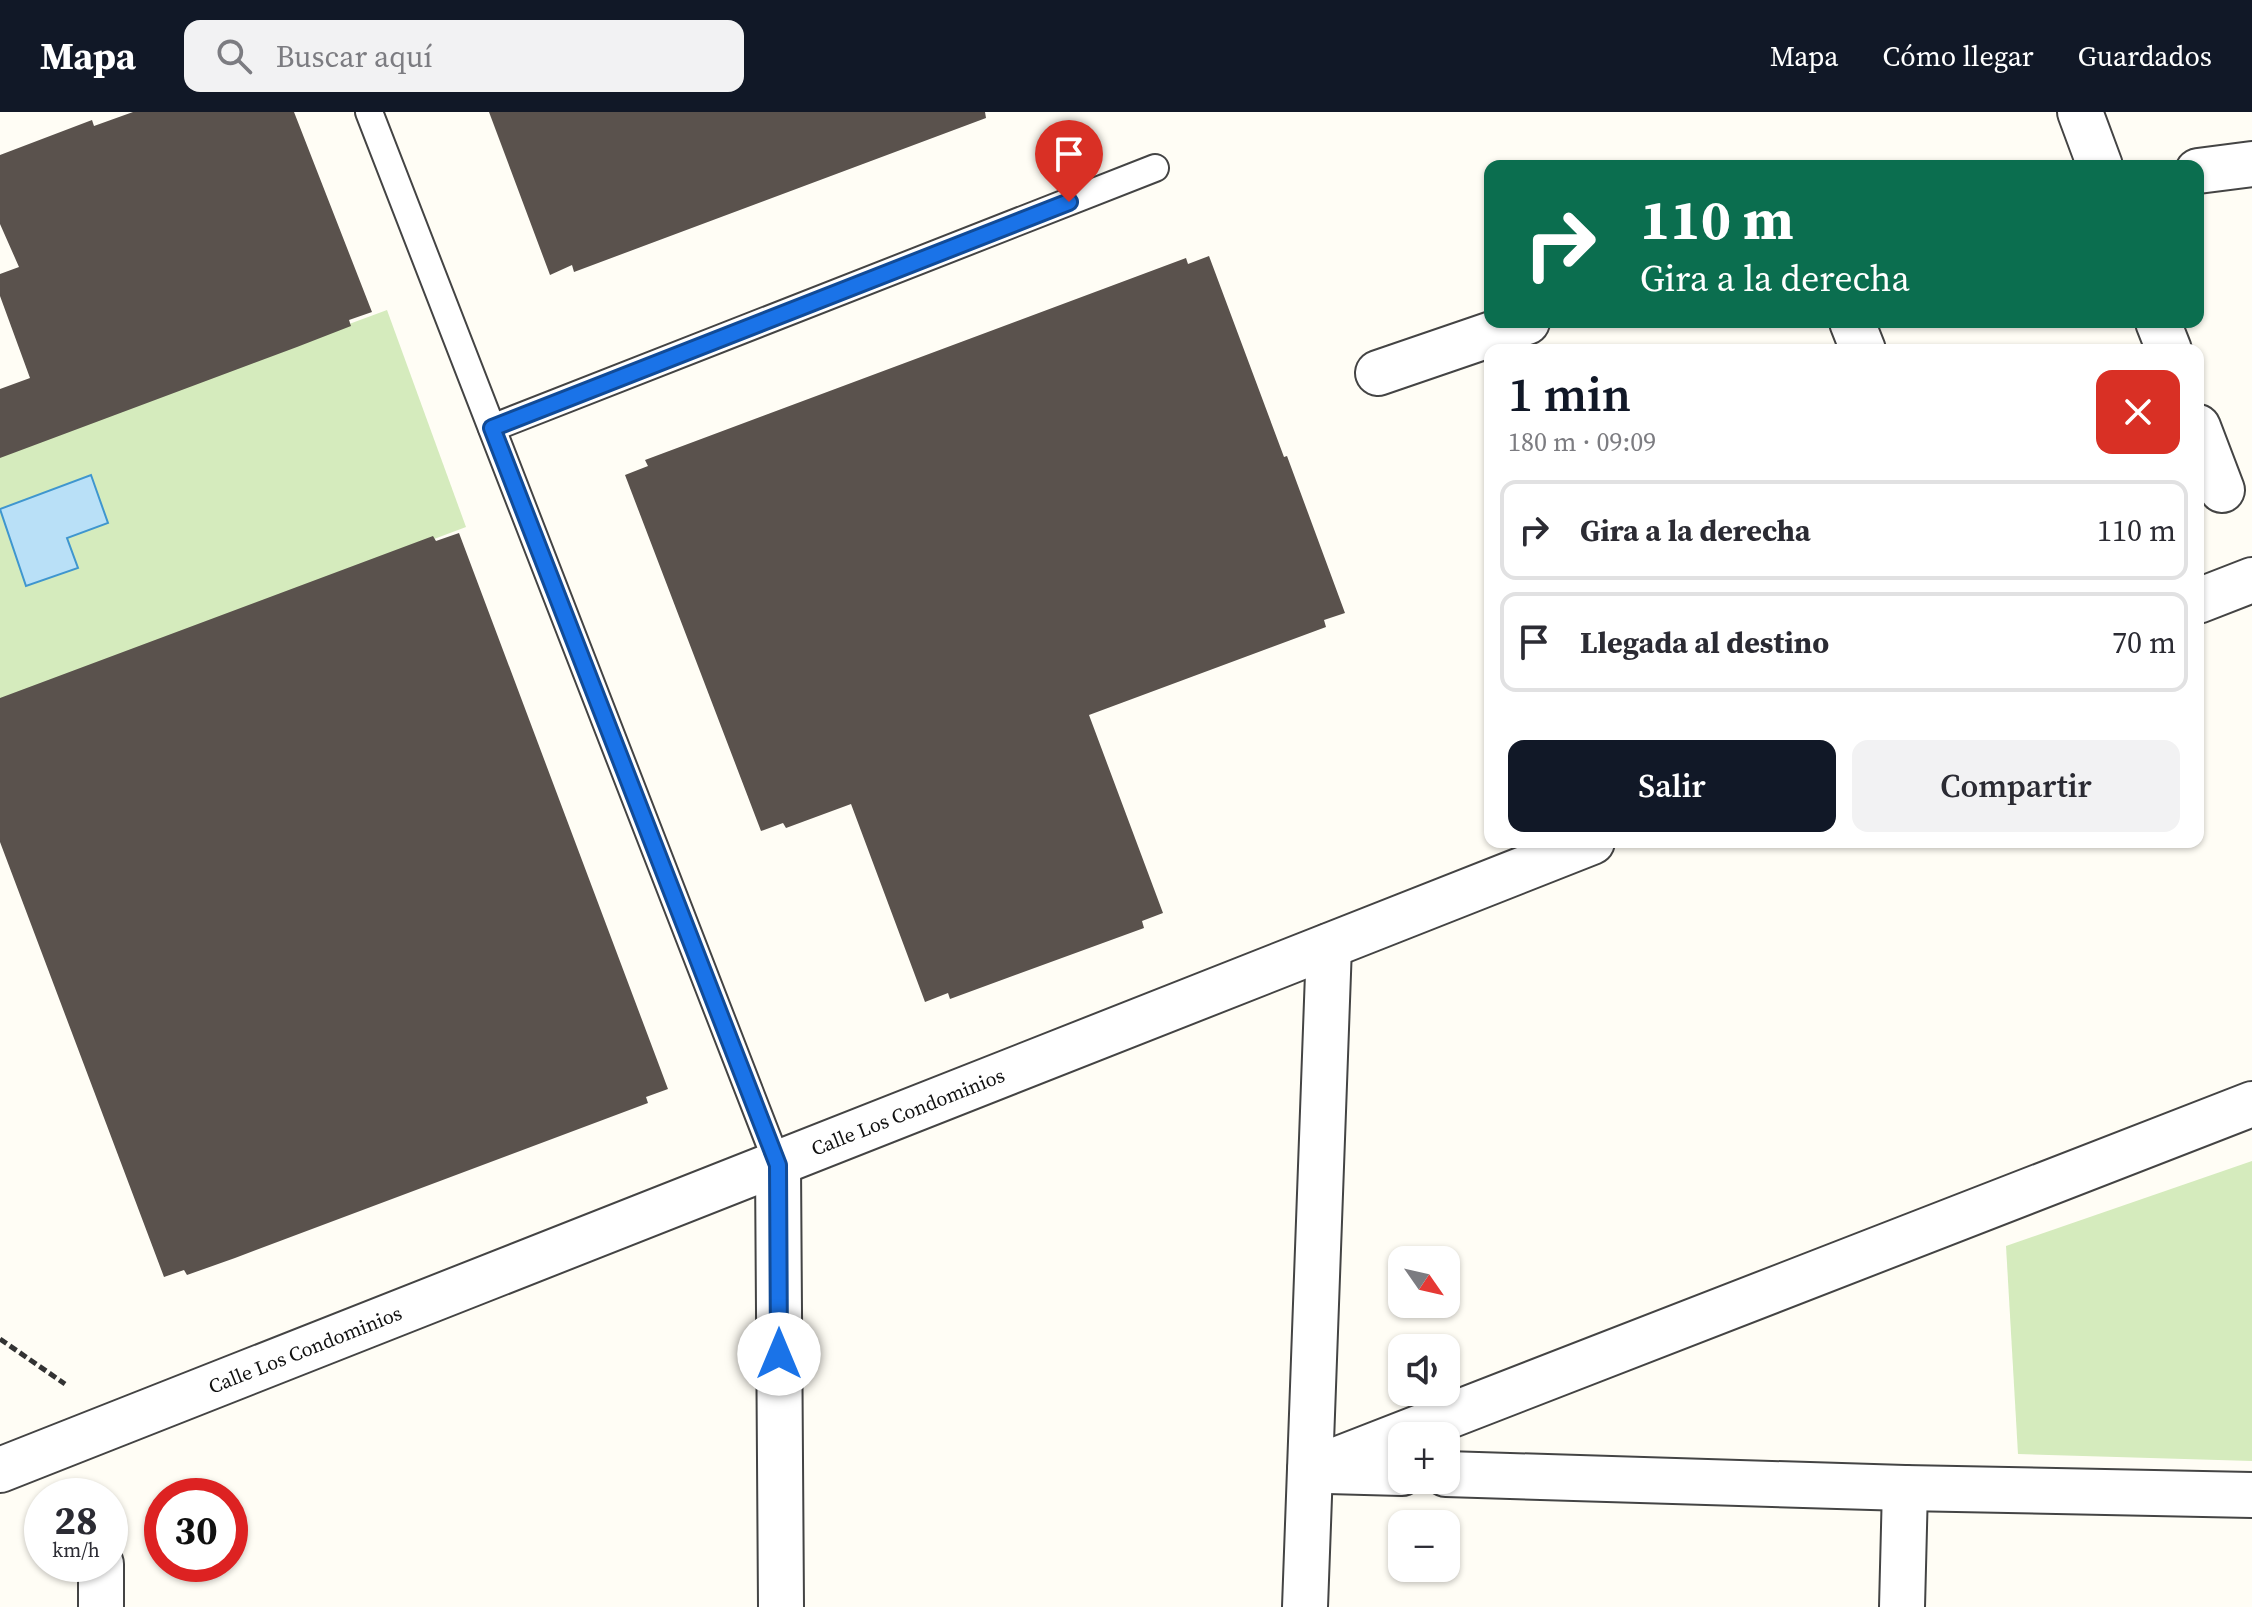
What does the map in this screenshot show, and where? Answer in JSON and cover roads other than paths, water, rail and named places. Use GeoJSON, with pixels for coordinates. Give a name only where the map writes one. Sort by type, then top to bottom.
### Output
{"type":"FeatureCollection","features":[{"type":"Feature","properties":{"kind":"street"},"geometry":{"type":"LineString","coordinates":[[2080,112],[2098,160]]}},
{"type":"Feature","properties":{"kind":"street"},"geometry":{"type":"LineString","coordinates":[[2204,170],[2252,164]]}},
{"type":"Feature","properties":{"kind":"street"},"geometry":{"type":"LineString","coordinates":[[1378,373],[1509,328]]}},
{"type":"Feature","properties":{"kind":"street"},"geometry":{"type":"LineString","coordinates":[[2204,443],[2222,490]]}},
{"type":"Feature","properties":{"kind":"street"},"geometry":{"type":"LineString","coordinates":[[2204,599],[2252,580]]}},
{"type":"Feature","properties":{"kind":"street","name":"Calle Los Condominios"},"geometry":{"type":"LineString","coordinates":[[0,1470],[1577,848]]}},
{"type":"Feature","properties":{"kind":"street"},"geometry":{"type":"LineString","coordinates":[[1305,1607],[1329,946]]}},
{"type":"Feature","properties":{"kind":"street"},"geometry":{"type":"LineString","coordinates":[[1310,1470],[2252,1104]]}},
{"type":"Feature","properties":{"kind":"street"},"geometry":{"type":"LineString","coordinates":[[778,1165],[781,1607]]}},
{"type":"Feature","properties":{"kind":"street"},"geometry":{"type":"LineString","coordinates":[[1310,1470],[1388,1473]]}},
{"type":"Feature","properties":{"kind":"street"},"geometry":{"type":"LineString","coordinates":[[1460,1474],[2252,1495]]}},
{"type":"Feature","properties":{"kind":"street"},"geometry":{"type":"LineString","coordinates":[[1902,1607],[1905,1488]]}},
{"type":"Feature","properties":{"kind":"street"},"geometry":{"type":"LineString","coordinates":[[101,1582],[101,1607]]}},
{"type":"Feature","properties":{"kind":"lane"},"geometry":{"type":"LineString","coordinates":[[369,112],[778,1165]]}},
{"type":"Feature","properties":{"kind":"lane"},"geometry":{"type":"LineString","coordinates":[[492,428],[1155,168]]}},
{"type":"Feature","properties":{"kind":"water"},"geometry":{"type":"Polygon","coordinates":[[[91,475],[108,523],[67,538],[78,568],[26,586],[0,509],[91,475]]]}}]}
